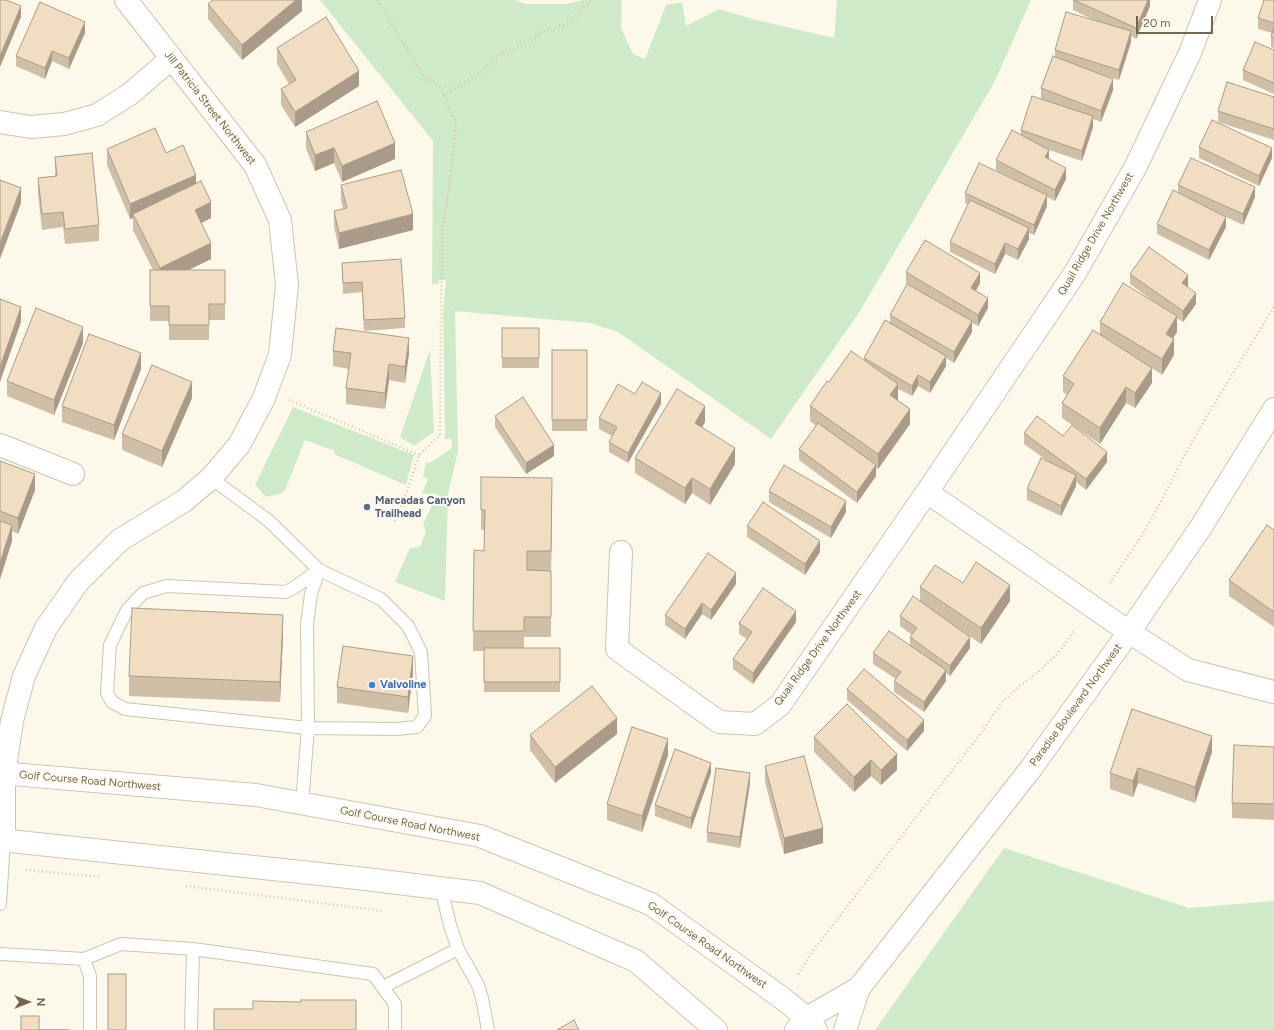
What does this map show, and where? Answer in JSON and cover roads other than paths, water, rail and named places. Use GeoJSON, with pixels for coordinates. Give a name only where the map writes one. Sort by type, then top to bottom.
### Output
{"type":"FeatureCollection","features":[{"type":"Feature","properties":{"kind":"street","name":"Jill Patricia Street Northwest"},"geometry":{"type":"LineString","coordinates":[[2,840],[2,774],[12,720],[24,676],[46,628],[78,582],[120,540],[184,500],[211,478],[239,445],[263,400],[280,355],[287,286],[280,220],[255,165],[126,0]]}},
{"type":"Feature","properties":{"kind":"street","name":"Quail Ridge Drive Northwest"},"geometry":{"type":"LineString","coordinates":[[621,552],[617,649],[719,722],[755,724],[780,705],[927,492],[1075,273],[1134,168],[1190,53],[1210,0]]}},
{"type":"Feature","properties":{"kind":"street"},"geometry":{"type":"LineString","coordinates":[[0,122],[31,127],[64,124],[97,115],[130,94],[172,58]]}},
{"type":"Feature","properties":{"kind":"street","name":"Paradise Boulevard Northwest"},"geometry":{"type":"LineString","coordinates":[[806,1026],[859,988],[1032,767],[1129,632],[1201,527],[1274,409]]}},
{"type":"Feature","properties":{"kind":"street"},"geometry":{"type":"LineString","coordinates":[[0,445],[73,474]]}},
{"type":"Feature","properties":{"kind":"street"},"geometry":{"type":"LineString","coordinates":[[927,492],[1129,632],[1188,670],[1274,692]]}},
{"type":"Feature","properties":{"kind":"street","name":"Golf Course Road Northwest"},"geometry":{"type":"LineString","coordinates":[[2,774],[256,795],[480,836],[650,904],[777,994],[806,1026]]}},
{"type":"Feature","properties":{"kind":"street"},"geometry":{"type":"LineString","coordinates":[[2,840],[357,878],[480,893],[636,961],[716,1030]]}},
{"type":"Feature","properties":{"kind":"street","name":"Paradise Boulevard Northwest"},"geometry":{"type":"LineString","coordinates":[[845,1030],[859,988]]}},
{"type":"Feature","properties":{"kind":"lane"},"geometry":{"type":"LineString","coordinates":[[211,478],[269,521],[319,570],[381,599],[408,626],[421,652],[425,716],[417,727],[396,729],[308,728],[125,709],[112,702],[107,693],[110,645],[127,610],[143,593],[167,586],[286,592],[319,570]]}},
{"type":"Feature","properties":{"kind":"lane"},"geometry":{"type":"LineString","coordinates":[[302,804],[308,728],[307,624],[311,594],[319,570]]}},
{"type":"Feature","properties":{"kind":"lane"},"geometry":{"type":"LineString","coordinates":[[0,904],[2,840]]}},
{"type":"Feature","properties":{"kind":"lane"},"geometry":{"type":"LineString","coordinates":[[441,888],[450,926],[458,949],[478,985],[488,1030]]}},
{"type":"Feature","properties":{"kind":"lane"},"geometry":{"type":"LineString","coordinates":[[0,954],[84,959],[120,944],[193,949],[373,974],[395,1004],[395,1030]]}},
{"type":"Feature","properties":{"kind":"lane"},"geometry":{"type":"LineString","coordinates":[[191,1030],[193,949]]}},
{"type":"Feature","properties":{"kind":"lane"},"geometry":{"type":"LineString","coordinates":[[382,987],[458,949]]}},
{"type":"Feature","properties":{"kind":"lane"},"geometry":{"type":"LineString","coordinates":[[84,959],[90,976],[90,1030]]}},
{"type":"Feature","properties":{"kind":"place","name":"Marcadas Canyon Trailhead"},"geometry":{"type":"Point","coordinates":[367,507]}},
{"type":"Feature","properties":{"kind":"place","name":"Valvoline"},"geometry":{"type":"Point","coordinates":[372,685]}}]}
